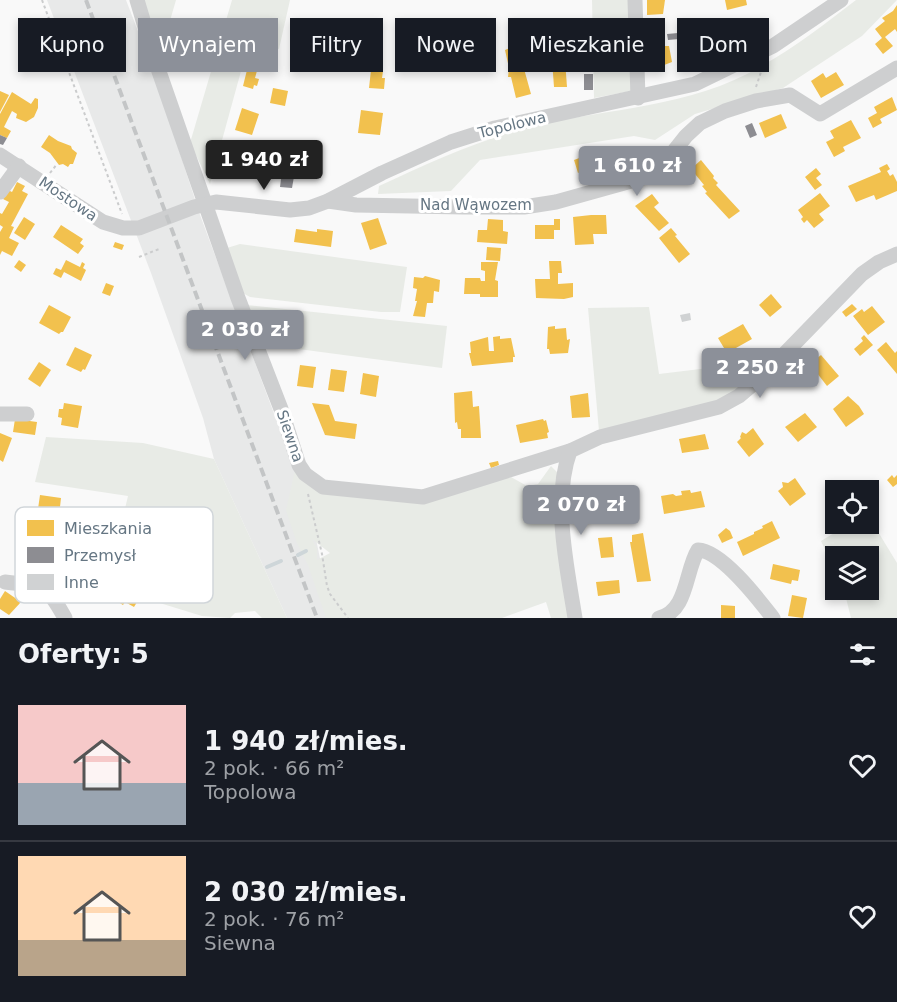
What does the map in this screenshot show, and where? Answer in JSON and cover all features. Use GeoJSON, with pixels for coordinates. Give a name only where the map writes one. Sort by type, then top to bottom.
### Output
{"type":"FeatureCollection","features":[{"type":"Feature","properties":{"kind":"street","name":"Siewna"},"geometry":{"type":"LineString","coordinates":[[137,0],[238,298],[281,409],[299,465],[304,474],[323,487],[423,498],[570,451],[608,435],[719,407],[739,396],[764,375],[862,274],[879,262],[897,254]]}},
{"type":"Feature","properties":{"kind":"street"},"geometry":{"type":"LineString","coordinates":[[635,0],[638,98]]}},
{"type":"Feature","properties":{"kind":"street","name":"Topolowa"},"geometry":{"type":"LineString","coordinates":[[174,215],[207,204],[233,203],[290,210],[309,208],[465,137],[495,128],[695,84],[759,54],[790,36],[841,0]]}},
{"type":"Feature","properties":{"kind":"street","name":"Nad Wąwozem"},"geometry":{"type":"LineString","coordinates":[[328,201],[363,205],[464,207],[524,207],[556,202],[642,178],[658,170],[700,123],[725,111],[756,101],[790,95],[820,114],[897,68]]}},
{"type":"Feature","properties":{"kind":"street","name":"Mostowa"},"geometry":{"type":"LineString","coordinates":[[0,155],[103,222],[139,228],[174,215]]}},
{"type":"Feature","properties":{"kind":"street"},"geometry":{"type":"LineString","coordinates":[[0,192],[19,166]]}},
{"type":"Feature","properties":{"kind":"street"},"geometry":{"type":"LineString","coordinates":[[0,414],[27,414]]}},
{"type":"Feature","properties":{"kind":"street"},"geometry":{"type":"LineString","coordinates":[[570,451],[565,466],[562,518],[576,618]]}},
{"type":"Feature","properties":{"kind":"street"},"geometry":{"type":"LineString","coordinates":[[659,618],[675,610],[693,558],[698,550],[705,550],[743,580],[773,618]]}},
{"type":"Feature","properties":{"kind":"street"},"geometry":{"type":"LineString","coordinates":[[5,582],[15,583]]}},
{"type":"Feature","properties":{"kind":"street"},"geometry":{"type":"LineString","coordinates":[[56,603],[64,618]]}},
{"type":"Feature","properties":{"kind":"path"},"geometry":{"type":"LineString","coordinates":[[42,0],[124,218]]}},
{"type":"Feature","properties":{"kind":"path"},"geometry":{"type":"LineString","coordinates":[[756,87],[761,72]]}},
{"type":"Feature","properties":{"kind":"path"},"geometry":{"type":"LineString","coordinates":[[47,178],[57,164]]}},
{"type":"Feature","properties":{"kind":"path"},"geometry":{"type":"LineString","coordinates":[[139,257],[159,249]]}},
{"type":"Feature","properties":{"kind":"path"},"geometry":{"type":"LineString","coordinates":[[306,486],[327,586],[330,594],[348,618]]}},
{"type":"Feature","properties":{"kind":"shaded area"},"geometry":{"type":"Polygon","coordinates":[[[47,0],[126,0],[138,31],[138,72],[154,73],[200,215],[295,470],[314,529],[327,593],[344,618],[287,618],[214,459],[203,418],[151,273],[74,72],[126,72],[126,18],[54,18],[47,0]]]}},
{"type":"Feature","properties":{"kind":"shaded area"},"geometry":{"type":"Polygon","coordinates":[[[142,0],[176,0],[171,18],[148,18],[142,0]]]}},
{"type":"Feature","properties":{"kind":"shaded area"},"geometry":{"type":"Polygon","coordinates":[[[232,0],[290,0],[279,49],[278,18],[227,18],[232,0]]]}},
{"type":"Feature","properties":{"kind":"shaded area"},"geometry":{"type":"Polygon","coordinates":[[[592,0],[632,0],[632,18],[592,18],[592,0]]]}},
{"type":"Feature","properties":{"kind":"shaded area"},"geometry":{"type":"Polygon","coordinates":[[[856,0],[897,0],[862,36],[783,88],[695,114],[655,140],[634,136],[480,160],[451,191],[378,194],[379,186],[447,155],[518,130],[663,102],[720,86],[751,72],[769,72],[769,62],[856,0]]]}},
{"type":"Feature","properties":{"kind":"shaded area"},"geometry":{"type":"Polygon","coordinates":[[[211,72],[241,72],[210,184],[190,143],[211,72]]]}},
{"type":"Feature","properties":{"kind":"shaded area"},"geometry":{"type":"Polygon","coordinates":[[[593,72],[631,72],[631,91],[594,98],[593,72]]]}},
{"type":"Feature","properties":{"kind":"shaded area"},"geometry":{"type":"Polygon","coordinates":[[[240,244],[407,267],[400,312],[381,312],[250,297],[241,292],[227,248],[240,244]]]}},
{"type":"Feature","properties":{"kind":"shaded area"},"geometry":{"type":"Polygon","coordinates":[[[247,305],[447,326],[442,368],[268,345],[247,305]]]}},
{"type":"Feature","properties":{"kind":"shaded area"},"geometry":{"type":"Polygon","coordinates":[[[649,307],[659,374],[725,366],[739,389],[712,404],[599,431],[588,308],[649,307]]]}},
{"type":"Feature","properties":{"kind":"shaded area"},"geometry":{"type":"Polygon","coordinates":[[[46,437],[143,443],[214,459],[287,618],[262,618],[255,611],[235,613],[230,618],[202,616],[160,603],[213,603],[213,507],[125,507],[128,496],[35,482],[46,437]]]}},
{"type":"Feature","properties":{"kind":"shaded area"},"geometry":{"type":"Polygon","coordinates":[[[551,466],[558,473],[569,618],[551,618],[546,602],[502,618],[326,618],[286,510],[295,470],[303,481],[408,501],[511,477],[527,486],[538,484],[551,466]],[[312,539],[317,549],[317,560],[330,553],[312,539]]]}},
{"type":"Feature","properties":{"kind":"shaded area"},"geometry":{"type":"Polygon","coordinates":[[[879,533],[897,563],[897,618],[851,618],[846,600],[879,600],[879,546],[825,546],[825,550],[821,541],[833,534],[879,533]]]}},
{"type":"Feature","properties":{"kind":"building: Mieszkania"},"geometry":{"type":"Polygon","coordinates":[[[647,0],[665,0],[663,14],[647,15],[647,0]]]}},
{"type":"Feature","properties":{"kind":"building: Mieszkania"},"geometry":{"type":"Polygon","coordinates":[[[725,0],[746,0],[747,5],[727,10],[725,0]]]}},
{"type":"Feature","properties":{"kind":"building: Mieszkania"},"geometry":{"type":"Polygon","coordinates":[[[897,5],[897,32],[895,29],[885,37],[893,46],[883,54],[875,44],[882,38],[875,29],[885,21],[882,18],[893,11],[897,5]]]}},
{"type":"Feature","properties":{"kind":"building: Mieszkania"},"geometry":{"type":"Polygon","coordinates":[[[665,46],[669,46],[672,62],[665,65],[665,46]]]}},
{"type":"Feature","properties":{"kind":"building: Mieszkania"},"geometry":{"type":"Polygon","coordinates":[[[246,72],[257,72],[255,78],[259,79],[257,86],[254,85],[253,89],[243,86],[246,72]]]}},
{"type":"Feature","properties":{"kind":"building: Mieszkania"},"geometry":{"type":"Polygon","coordinates":[[[371,72],[383,72],[384,89],[369,88],[371,72]]]}},
{"type":"Feature","properties":{"kind":"building: Mieszkania"},"geometry":{"type":"Polygon","coordinates":[[[509,72],[525,72],[531,94],[516,98],[511,77],[508,77],[509,72]]]}},
{"type":"Feature","properties":{"kind":"building: Mieszkania"},"geometry":{"type":"Polygon","coordinates":[[[553,72],[566,72],[567,87],[554,87],[553,72]]]}},
{"type":"Feature","properties":{"kind":"building: Mieszkania"},"geometry":{"type":"Polygon","coordinates":[[[836,72],[844,85],[821,98],[811,81],[823,73],[826,78],[836,72]]]}},
{"type":"Feature","properties":{"kind":"building: Mieszkania"},"geometry":{"type":"Polygon","coordinates":[[[273,88],[288,91],[285,106],[270,103],[273,88]]]}},
{"type":"Feature","properties":{"kind":"building: Mieszkania"},"geometry":{"type":"Polygon","coordinates":[[[0,91],[9,95],[0,112],[0,91]]]}},
{"type":"Feature","properties":{"kind":"building: Mieszkania"},"geometry":{"type":"Polygon","coordinates":[[[12,92],[31,104],[35,98],[38,99],[38,108],[34,117],[26,122],[16,118],[17,114],[12,111],[4,127],[11,131],[7,138],[0,135],[0,114],[12,92]]]}},
{"type":"Feature","properties":{"kind":"building: Mieszkania"},"geometry":{"type":"Polygon","coordinates":[[[892,97],[897,110],[880,119],[882,123],[873,128],[868,118],[877,113],[874,107],[892,97]]]}},
{"type":"Feature","properties":{"kind":"building: Mieszkania"},"geometry":{"type":"Polygon","coordinates":[[[242,108],[259,114],[252,135],[235,130],[242,108]]]}},
{"type":"Feature","properties":{"kind":"building: Mieszkania"},"geometry":{"type":"Polygon","coordinates":[[[361,110],[383,113],[380,135],[358,133],[361,110]]]}},
{"type":"Feature","properties":{"kind":"building: Mieszkania"},"geometry":{"type":"Polygon","coordinates":[[[781,114],[787,128],[765,138],[759,123],[781,114]]]}},
{"type":"Feature","properties":{"kind":"building: Mieszkania"},"geometry":{"type":"Polygon","coordinates":[[[851,120],[861,138],[843,147],[845,151],[834,157],[826,142],[834,138],[830,131],[851,120]]]}},
{"type":"Feature","properties":{"kind":"building: Mieszkania"},"geometry":{"type":"Polygon","coordinates":[[[49,135],[71,146],[77,153],[73,164],[68,167],[63,164],[59,165],[50,153],[41,147],[49,135]]]}},
{"type":"Feature","properties":{"kind":"building: Mieszkania"},"geometry":{"type":"Polygon","coordinates":[[[258,144],[272,148],[266,170],[251,166],[258,144]]]}},
{"type":"Feature","properties":{"kind":"building: Mieszkania"},"geometry":{"type":"Polygon","coordinates":[[[598,151],[604,171],[588,175],[586,169],[578,173],[574,160],[598,151]]]}},
{"type":"Feature","properties":{"kind":"building: Mieszkania"},"geometry":{"type":"Polygon","coordinates":[[[701,160],[714,176],[713,178],[718,183],[716,185],[740,211],[729,219],[705,193],[707,192],[702,186],[704,185],[691,169],[701,160]]]}},
{"type":"Feature","properties":{"kind":"building: Mieszkania"},"geometry":{"type":"Polygon","coordinates":[[[887,164],[890,169],[887,171],[890,176],[893,174],[897,182],[897,191],[876,200],[874,195],[856,202],[848,186],[881,172],[879,168],[887,164]]]}},
{"type":"Feature","properties":{"kind":"building: Mieszkania"},"geometry":{"type":"Polygon","coordinates":[[[816,168],[821,174],[816,178],[822,185],[815,190],[805,177],[816,168]]]}},
{"type":"Feature","properties":{"kind":"building: Mieszkania"},"geometry":{"type":"Polygon","coordinates":[[[17,182],[25,186],[22,191],[28,194],[11,226],[14,227],[9,238],[19,243],[12,256],[2,251],[0,255],[0,232],[3,227],[0,225],[0,213],[2,214],[9,202],[3,199],[8,190],[12,192],[17,182]]]}},
{"type":"Feature","properties":{"kind":"building: Mieszkania"},"geometry":{"type":"Polygon","coordinates":[[[820,193],[830,206],[819,214],[824,220],[814,228],[807,220],[804,223],[798,210],[820,193]]]}},
{"type":"Feature","properties":{"kind":"building: Mieszkania"},"geometry":{"type":"Polygon","coordinates":[[[652,194],[659,203],[654,207],[669,223],[659,231],[635,206],[652,194]]]}},
{"type":"Feature","properties":{"kind":"building: Mieszkania"},"geometry":{"type":"Polygon","coordinates":[[[606,215],[607,234],[593,234],[594,244],[575,245],[573,217],[606,215]]]}},
{"type":"Feature","properties":{"kind":"building: Mieszkania"},"geometry":{"type":"Polygon","coordinates":[[[24,217],[35,224],[25,240],[14,233],[24,217]]]}},
{"type":"Feature","properties":{"kind":"building: Mieszkania"},"geometry":{"type":"Polygon","coordinates":[[[378,218],[387,244],[370,250],[361,223],[378,218]]]}},
{"type":"Feature","properties":{"kind":"building: Mieszkania"},"geometry":{"type":"Polygon","coordinates":[[[488,219],[503,220],[503,231],[508,232],[507,244],[477,242],[478,230],[487,230],[488,219]]]}},
{"type":"Feature","properties":{"kind":"building: Mieszkania"},"geometry":{"type":"Polygon","coordinates":[[[554,219],[560,219],[560,230],[554,230],[554,239],[535,239],[535,225],[554,225],[554,219]]]}},
{"type":"Feature","properties":{"kind":"building: Mieszkania"},"geometry":{"type":"Polygon","coordinates":[[[61,225],[83,239],[80,243],[84,246],[78,254],[53,237],[61,225]]]}},
{"type":"Feature","properties":{"kind":"building: Mieszkania"},"geometry":{"type":"Polygon","coordinates":[[[671,228],[690,254],[679,263],[659,238],[671,228]]]}},
{"type":"Feature","properties":{"kind":"building: Mieszkania"},"geometry":{"type":"Polygon","coordinates":[[[296,229],[317,232],[317,229],[333,231],[331,247],[294,242],[296,229]]]}},
{"type":"Feature","properties":{"kind":"building: Mieszkania"},"geometry":{"type":"Polygon","coordinates":[[[115,242],[124,245],[122,250],[113,247],[115,242]]]}},
{"type":"Feature","properties":{"kind":"building: Mieszkania"},"geometry":{"type":"Polygon","coordinates":[[[487,247],[501,248],[500,261],[486,260],[487,247]]]}},
{"type":"Feature","properties":{"kind":"building: Mieszkania"},"geometry":{"type":"Polygon","coordinates":[[[19,260],[26,265],[21,272],[14,267],[19,260]]]}},
{"type":"Feature","properties":{"kind":"building: Mieszkania"},"geometry":{"type":"Polygon","coordinates":[[[66,260],[80,267],[82,262],[85,264],[83,268],[86,270],[81,281],[64,272],[61,278],[53,274],[56,268],[61,270],[66,260]]]}},
{"type":"Feature","properties":{"kind":"building: Mieszkania"},"geometry":{"type":"Polygon","coordinates":[[[549,261],[561,261],[562,273],[558,273],[558,284],[573,283],[573,297],[536,298],[535,279],[550,279],[549,261]]]}},
{"type":"Feature","properties":{"kind":"building: Mieszkania"},"geometry":{"type":"Polygon","coordinates":[[[481,262],[498,262],[495,280],[498,281],[498,297],[464,294],[465,278],[480,278],[481,281],[485,281],[485,271],[481,270],[481,262]]]}},
{"type":"Feature","properties":{"kind":"building: Mieszkania"},"geometry":{"type":"Polygon","coordinates":[[[425,276],[440,280],[439,292],[434,291],[433,303],[427,303],[425,317],[413,316],[417,301],[415,301],[417,289],[413,288],[414,277],[423,278],[425,276]]]}},
{"type":"Feature","properties":{"kind":"building: Mieszkania"},"geometry":{"type":"Polygon","coordinates":[[[106,283],[114,286],[110,296],[102,293],[106,283]]]}},
{"type":"Feature","properties":{"kind":"building: Mieszkania"},"geometry":{"type":"Polygon","coordinates":[[[771,294],[782,307],[770,317],[759,305],[771,294]]]}},
{"type":"Feature","properties":{"kind":"building: Mieszkania"},"geometry":{"type":"Polygon","coordinates":[[[852,304],[857,309],[846,317],[842,312],[852,304]]]}},
{"type":"Feature","properties":{"kind":"building: Mieszkania"},"geometry":{"type":"Polygon","coordinates":[[[49,305],[71,317],[63,332],[59,334],[39,323],[49,305]]]}},
{"type":"Feature","properties":{"kind":"building: Mieszkania"},"geometry":{"type":"Polygon","coordinates":[[[872,306],[885,322],[868,335],[853,316],[862,309],[864,312],[872,306]]]}},
{"type":"Feature","properties":{"kind":"building: Mieszkania"},"geometry":{"type":"Polygon","coordinates":[[[743,324],[752,339],[727,353],[718,338],[743,324]]]}},
{"type":"Feature","properties":{"kind":"building: Mieszkania"},"geometry":{"type":"Polygon","coordinates":[[[555,326],[555,329],[566,328],[567,340],[570,339],[568,353],[550,354],[547,349],[548,327],[555,326]]]}},
{"type":"Feature","properties":{"kind":"building: Mieszkania"},"geometry":{"type":"Polygon","coordinates":[[[864,335],[873,345],[860,356],[854,349],[863,341],[861,338],[864,335]]]}},
{"type":"Feature","properties":{"kind":"building: Mieszkania"},"geometry":{"type":"Polygon","coordinates":[[[500,336],[500,339],[511,338],[515,357],[513,357],[513,362],[472,366],[469,353],[471,353],[470,342],[488,337],[489,351],[494,351],[493,337],[500,336]]]}},
{"type":"Feature","properties":{"kind":"building: Mieszkania"},"geometry":{"type":"Polygon","coordinates":[[[886,342],[895,353],[897,351],[897,374],[877,350],[886,342]]]}},
{"type":"Feature","properties":{"kind":"building: Mieszkania"},"geometry":{"type":"Polygon","coordinates":[[[75,347],[92,355],[85,370],[81,372],[66,365],[75,347]]]}},
{"type":"Feature","properties":{"kind":"building: Mieszkania"},"geometry":{"type":"Polygon","coordinates":[[[821,355],[839,376],[827,386],[810,364],[821,355]]]}},
{"type":"Feature","properties":{"kind":"building: Mieszkania"},"geometry":{"type":"Polygon","coordinates":[[[39,362],[51,370],[40,387],[28,379],[39,362]]]}},
{"type":"Feature","properties":{"kind":"building: Mieszkania"},"geometry":{"type":"Polygon","coordinates":[[[300,365],[316,367],[313,388],[297,386],[300,365]]]}},
{"type":"Feature","properties":{"kind":"building: Mieszkania"},"geometry":{"type":"Polygon","coordinates":[[[331,369],[347,371],[344,392],[328,390],[331,369]]]}},
{"type":"Feature","properties":{"kind":"building: Mieszkania"},"geometry":{"type":"Polygon","coordinates":[[[363,373],[379,376],[376,397],[360,394],[363,373]]]}},
{"type":"Feature","properties":{"kind":"building: Mieszkania"},"geometry":{"type":"Polygon","coordinates":[[[472,391],[473,407],[479,406],[481,438],[461,438],[461,429],[458,429],[457,422],[455,423],[454,393],[472,391]]]}},
{"type":"Feature","properties":{"kind":"building: Mieszkania"},"geometry":{"type":"Polygon","coordinates":[[[588,393],[590,417],[572,418],[570,396],[588,393]]]}},
{"type":"Feature","properties":{"kind":"building: Mieszkania"},"geometry":{"type":"Polygon","coordinates":[[[848,396],[864,414],[846,427],[833,409],[848,396]]]}},
{"type":"Feature","properties":{"kind":"building: Mieszkania"},"geometry":{"type":"Polygon","coordinates":[[[64,403],[82,406],[78,428],[61,425],[62,418],[58,417],[59,409],[63,409],[64,403]]]}},
{"type":"Feature","properties":{"kind":"building: Mieszkania"},"geometry":{"type":"Polygon","coordinates":[[[312,403],[329,405],[335,421],[357,424],[355,439],[325,435],[312,403]]]}},
{"type":"Feature","properties":{"kind":"building: Mieszkania"},"geometry":{"type":"Polygon","coordinates":[[[805,413],[817,427],[798,442],[785,427],[805,413]]]}},
{"type":"Feature","properties":{"kind":"building: Mieszkania"},"geometry":{"type":"Polygon","coordinates":[[[15,419],[37,422],[35,435],[13,432],[15,419]]]}},
{"type":"Feature","properties":{"kind":"building: Mieszkania"},"geometry":{"type":"Polygon","coordinates":[[[546,420],[548,438],[520,443],[516,425],[546,420]]]}},
{"type":"Feature","properties":{"kind":"building: Mieszkania"},"geometry":{"type":"Polygon","coordinates":[[[753,428],[764,444],[749,457],[737,442],[742,432],[746,434],[753,428]]]}},
{"type":"Feature","properties":{"kind":"building: Mieszkania"},"geometry":{"type":"Polygon","coordinates":[[[0,433],[12,438],[3,462],[0,460],[0,433]]]}},
{"type":"Feature","properties":{"kind":"building: Mieszkania"},"geometry":{"type":"Polygon","coordinates":[[[705,434],[709,449],[682,453],[679,439],[705,434]]]}},
{"type":"Feature","properties":{"kind":"building: Mieszkania"},"geometry":{"type":"Polygon","coordinates":[[[498,461],[499,465],[491,468],[489,463],[498,461]]]}},
{"type":"Feature","properties":{"kind":"building: Mieszkania"},"geometry":{"type":"Polygon","coordinates":[[[892,475],[894,478],[897,475],[897,484],[893,487],[887,480],[892,475]]]}},
{"type":"Feature","properties":{"kind":"building: Mieszkania"},"geometry":{"type":"Polygon","coordinates":[[[795,478],[806,494],[790,506],[778,491],[783,487],[782,482],[788,483],[795,478]]]}},
{"type":"Feature","properties":{"kind":"building: Mieszkania"},"geometry":{"type":"Polygon","coordinates":[[[690,490],[691,493],[701,491],[705,507],[664,514],[661,496],[682,495],[681,491],[690,490]]]}},
{"type":"Feature","properties":{"kind":"building: Mieszkania"},"geometry":{"type":"Polygon","coordinates":[[[40,495],[61,498],[60,507],[38,507],[40,495]]]}},
{"type":"Feature","properties":{"kind":"building: Mieszkania"},"geometry":{"type":"Polygon","coordinates":[[[584,511],[584,520],[573,521],[572,512],[584,511]]]}},
{"type":"Feature","properties":{"kind":"building: Mieszkania"},"geometry":{"type":"Polygon","coordinates":[[[772,521],[780,538],[743,556],[737,542],[754,534],[763,528],[762,526],[772,521]]]}},
{"type":"Feature","properties":{"kind":"building: Mieszkania"},"geometry":{"type":"Polygon","coordinates":[[[726,528],[733,538],[722,543],[718,535],[726,528]]]}},
{"type":"Feature","properties":{"kind":"building: Mieszkania"},"geometry":{"type":"Polygon","coordinates":[[[643,533],[651,581],[637,582],[630,542],[632,542],[632,535],[643,533]]]}},
{"type":"Feature","properties":{"kind":"building: Mieszkania"},"geometry":{"type":"Polygon","coordinates":[[[612,537],[614,557],[601,558],[598,538],[612,537]]]}},
{"type":"Feature","properties":{"kind":"building: Mieszkania"},"geometry":{"type":"Polygon","coordinates":[[[773,564],[800,570],[798,581],[792,580],[791,584],[770,579],[773,564]]]}},
{"type":"Feature","properties":{"kind":"building: Mieszkania"},"geometry":{"type":"Polygon","coordinates":[[[619,580],[620,593],[598,596],[596,582],[619,580]]]}},
{"type":"Feature","properties":{"kind":"building: Mieszkania"},"geometry":{"type":"Polygon","coordinates":[[[5,591],[15,598],[15,603],[20,603],[9,615],[0,609],[0,599],[5,591]]]}},
{"type":"Feature","properties":{"kind":"building: Mieszkania"},"geometry":{"type":"Polygon","coordinates":[[[792,595],[807,598],[803,618],[788,616],[792,595]]]}},
{"type":"Feature","properties":{"kind":"building: Mieszkania"},"geometry":{"type":"Polygon","coordinates":[[[721,605],[735,606],[735,618],[721,618],[721,605]]]}},
{"type":"Feature","properties":{"kind":"building: Przemysł"},"geometry":{"type":"Polygon","coordinates":[[[677,33],[677,39],[668,40],[667,34],[677,33]]]}},
{"type":"Feature","properties":{"kind":"building: Przemysł"},"geometry":{"type":"Polygon","coordinates":[[[584,74],[593,74],[593,90],[584,90],[584,74]]]}},
{"type":"Feature","properties":{"kind":"building: Przemysł"},"geometry":{"type":"Polygon","coordinates":[[[752,123],[757,135],[750,138],[745,126],[752,123]]]}},
{"type":"Feature","properties":{"kind":"building: Przemysł"},"geometry":{"type":"Polygon","coordinates":[[[0,135],[7,138],[3,145],[0,144],[0,135]]]}},
{"type":"Feature","properties":{"kind":"building: Przemysł"},"geometry":{"type":"Polygon","coordinates":[[[283,163],[296,165],[292,188],[280,187],[283,163]]]}},
{"type":"Feature","properties":{"kind":"building: Inne"},"geometry":{"type":"Polygon","coordinates":[[[690,313],[691,320],[682,322],[680,315],[690,313]]]}},
{"type":"Feature","properties":{"kind":"waterway"},"geometry":{"type":"LineString","coordinates":[[298,555],[306,551]]}},
{"type":"Feature","properties":{"kind":"waterway"},"geometry":{"type":"LineString","coordinates":[[267,567],[281,561]]}},
{"type":"Feature","properties":{"kind":"railway"},"geometry":{"type":"LineString","coordinates":[[86,0],[317,618]]}}]}
